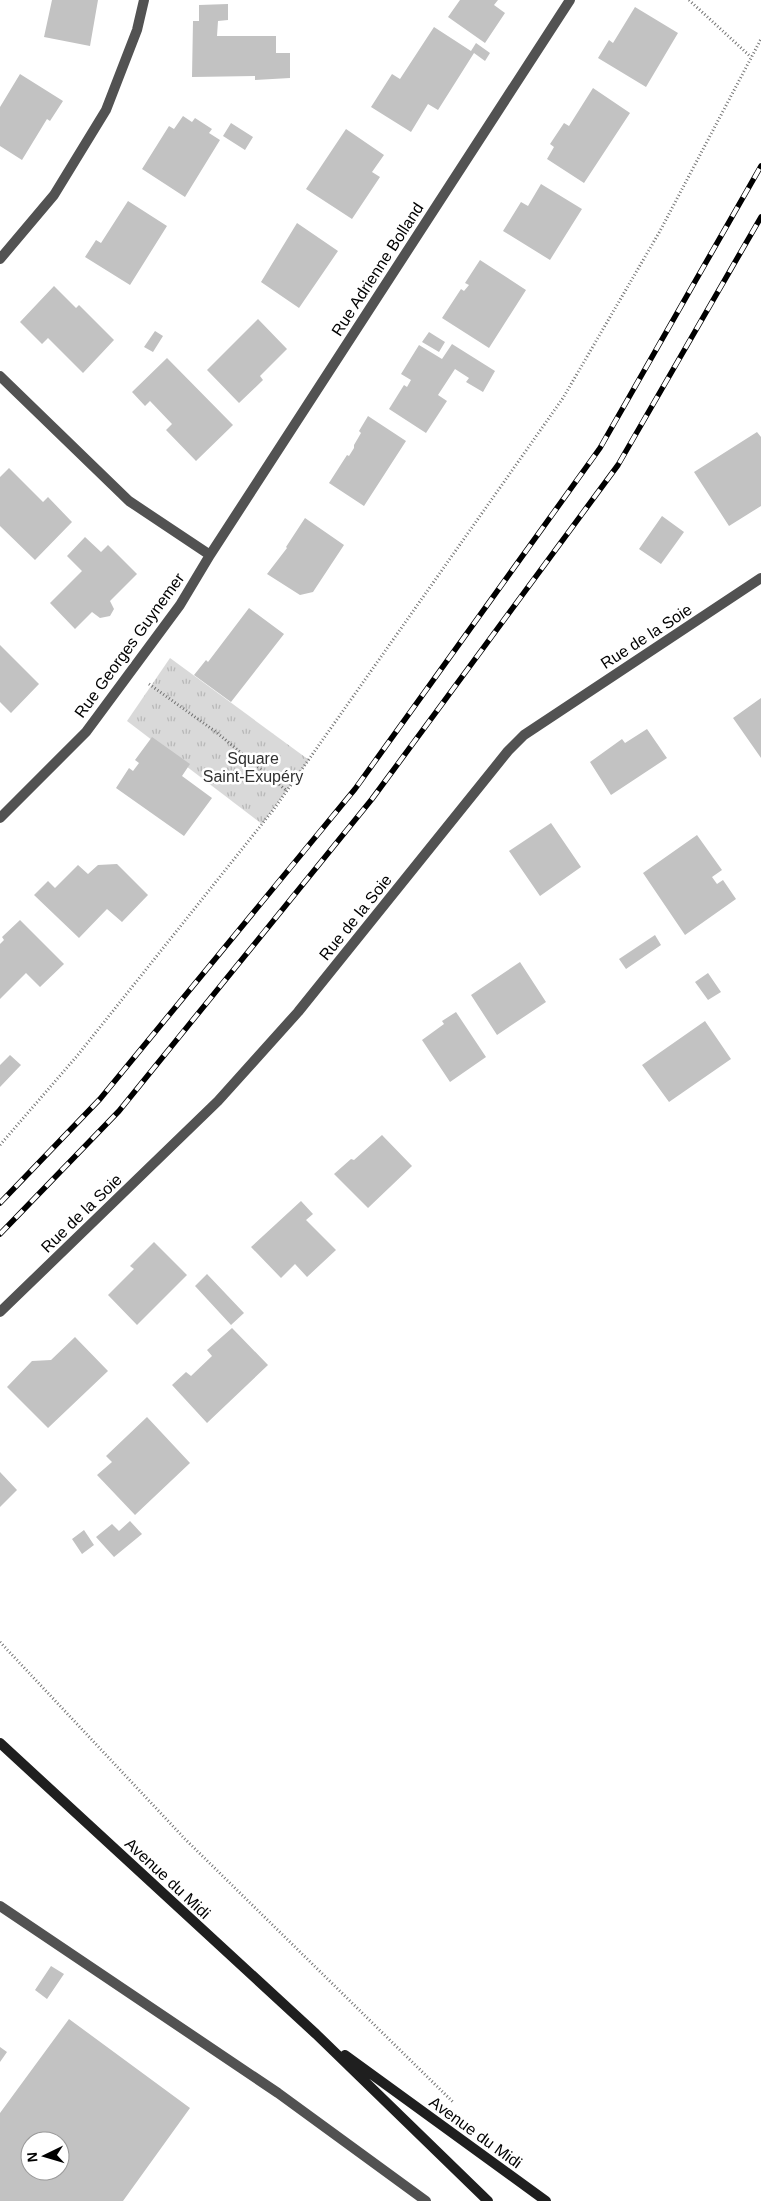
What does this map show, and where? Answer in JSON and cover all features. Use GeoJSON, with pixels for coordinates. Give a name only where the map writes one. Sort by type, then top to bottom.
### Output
{"type":"FeatureCollection","features":[{"type":"Feature","properties":{"kind":"main road","name":"Avenue du Midi"},"geometry":{"type":"LineString","coordinates":[[0,1743],[316,2034],[488,2201]]}},
{"type":"Feature","properties":{"kind":"main road","name":"Avenue du Midi"},"geometry":{"type":"LineString","coordinates":[[316,2034],[546,2201]]}},
{"type":"Feature","properties":{"kind":"street"},"geometry":{"type":"LineString","coordinates":[[0,259],[54,195],[106,110],[138,30],[144,0]]}},
{"type":"Feature","properties":{"kind":"street","name":"Rue Adrienne Bolland"},"geometry":{"type":"LineString","coordinates":[[210,555],[570,0]]}},
{"type":"Feature","properties":{"kind":"street"},"geometry":{"type":"LineString","coordinates":[[0,376],[129,501],[210,555]]}},
{"type":"Feature","properties":{"kind":"street","name":"Rue Georges Guynemer"},"geometry":{"type":"LineString","coordinates":[[0,818],[86,732],[180,605],[210,555]]}},
{"type":"Feature","properties":{"kind":"street","name":"Rue de la Soie"},"geometry":{"type":"LineString","coordinates":[[0,1312],[218,1101],[298,1012],[508,751],[524,734],[761,578]]}},
{"type":"Feature","properties":{"kind":"street"},"geometry":{"type":"LineString","coordinates":[[0,1906],[278,2093],[426,2201]]}},
{"type":"Feature","properties":{"kind":"path"},"geometry":{"type":"LineString","coordinates":[[689,0],[752,57]]}},
{"type":"Feature","properties":{"kind":"path"},"geometry":{"type":"LineString","coordinates":[[0,1145],[83,1048],[287,791],[563,398],[660,231],[761,39]]}},
{"type":"Feature","properties":{"kind":"path"},"geometry":{"type":"LineString","coordinates":[[132,671],[216,732],[287,791]]}},
{"type":"Feature","properties":{"kind":"path"},"geometry":{"type":"LineString","coordinates":[[0,1642],[185,1839],[458,2107]]}},
{"type":"Feature","properties":{"kind":"green space","name":"Square Saint-Exupéry"},"geometry":{"type":"Polygon","coordinates":[[[170,658],[309,760],[262,824],[127,721],[170,658]]]}},
{"type":"Feature","properties":{"kind":"building"},"geometry":{"type":"Polygon","coordinates":[[[52,0],[98,0],[90,46],[44,37],[52,0]]]}},
{"type":"Feature","properties":{"kind":"building"},"geometry":{"type":"Polygon","coordinates":[[[460,0],[498,0],[494,5],[505,13],[485,43],[448,17],[460,0]]]}},
{"type":"Feature","properties":{"kind":"building"},"geometry":{"type":"Polygon","coordinates":[[[228,4],[228,20],[218,21],[217,36],[276,36],[276,53],[290,53],[290,78],[255,80],[255,76],[192,77],[193,21],[199,21],[199,5],[228,4]]]}},
{"type":"Feature","properties":{"kind":"building"},"geometry":{"type":"Polygon","coordinates":[[[635,7],[678,33],[646,87],[598,58],[609,40],[613,43],[635,7]]]}},
{"type":"Feature","properties":{"kind":"building"},"geometry":{"type":"Polygon","coordinates":[[[434,27],[471,51],[476,43],[490,53],[485,61],[474,53],[438,110],[428,104],[411,132],[371,107],[392,74],[400,79],[434,27]]]}},
{"type":"Feature","properties":{"kind":"building"},"geometry":{"type":"Polygon","coordinates":[[[20,74],[63,101],[50,121],[47,119],[22,160],[0,146],[0,107],[20,74]]]}},
{"type":"Feature","properties":{"kind":"building"},"geometry":{"type":"Polygon","coordinates":[[[593,88],[630,113],[584,183],[547,159],[554,147],[550,144],[564,123],[569,126],[593,88]]]}},
{"type":"Feature","properties":{"kind":"building"},"geometry":{"type":"Polygon","coordinates":[[[183,116],[192,122],[195,118],[212,129],[209,133],[220,140],[185,197],[142,169],[169,126],[174,129],[183,116]]]}},
{"type":"Feature","properties":{"kind":"building"},"geometry":{"type":"Polygon","coordinates":[[[231,123],[253,137],[245,150],[223,136],[231,123]]]}},
{"type":"Feature","properties":{"kind":"building"},"geometry":{"type":"Polygon","coordinates":[[[346,129],[384,155],[372,172],[380,177],[352,219],[306,189],[346,129]]]}},
{"type":"Feature","properties":{"kind":"building"},"geometry":{"type":"Polygon","coordinates":[[[541,184],[582,209],[550,260],[503,231],[521,202],[528,206],[541,184]]]}},
{"type":"Feature","properties":{"kind":"building"},"geometry":{"type":"Polygon","coordinates":[[[128,201],[167,226],[130,285],[85,257],[96,240],[101,243],[128,201]]]}},
{"type":"Feature","properties":{"kind":"building"},"geometry":{"type":"Polygon","coordinates":[[[297,223],[338,251],[299,308],[261,282],[297,223]]]}},
{"type":"Feature","properties":{"kind":"building"},"geometry":{"type":"Polygon","coordinates":[[[480,260],[526,290],[489,348],[442,318],[461,289],[464,291],[469,285],[465,283],[480,260]]]}},
{"type":"Feature","properties":{"kind":"building"},"geometry":{"type":"Polygon","coordinates":[[[54,286],[76,308],[79,305],[114,340],[83,373],[48,338],[42,344],[20,322],[54,286]]]}},
{"type":"Feature","properties":{"kind":"building"},"geometry":{"type":"Polygon","coordinates":[[[258,319],[287,349],[260,376],[263,380],[239,403],[207,370],[258,319]]]}},
{"type":"Feature","properties":{"kind":"building"},"geometry":{"type":"Polygon","coordinates":[[[155,331],[163,336],[153,352],[144,347],[155,331]]]}},
{"type":"Feature","properties":{"kind":"building"},"geometry":{"type":"Polygon","coordinates":[[[429,332],[445,342],[439,352],[422,342],[429,332]]]}},
{"type":"Feature","properties":{"kind":"building"},"geometry":{"type":"Polygon","coordinates":[[[452,344],[495,371],[483,392],[466,382],[469,378],[455,369],[438,395],[447,401],[426,433],[389,409],[404,385],[407,387],[411,380],[401,374],[419,345],[442,359],[452,344]]]}},
{"type":"Feature","properties":{"kind":"building"},"geometry":{"type":"Polygon","coordinates":[[[167,358],[233,425],[196,461],[166,430],[172,424],[150,401],[145,406],[132,392],[167,358]]]}},
{"type":"Feature","properties":{"kind":"building"},"geometry":{"type":"Polygon","coordinates":[[[368,416],[406,441],[364,506],[329,483],[347,455],[349,456],[354,448],[361,433],[359,431],[368,416]]]}},
{"type":"Feature","properties":{"kind":"building"},"geometry":{"type":"Polygon","coordinates":[[[757,432],[761,437],[761,506],[729,526],[694,472],[757,432]]]}},
{"type":"Feature","properties":{"kind":"building"},"geometry":{"type":"Polygon","coordinates":[[[9,468],[43,502],[48,497],[72,522],[35,560],[0,526],[0,477],[9,468]]]}},
{"type":"Feature","properties":{"kind":"building"},"geometry":{"type":"Polygon","coordinates":[[[662,516],[684,532],[661,564],[639,549],[662,516]]]}},
{"type":"Feature","properties":{"kind":"building"},"geometry":{"type":"Polygon","coordinates":[[[305,518],[344,545],[313,592],[300,595],[267,574],[287,548],[305,518]]]}},
{"type":"Feature","properties":{"kind":"building"},"geometry":{"type":"Polygon","coordinates":[[[85,537],[101,552],[108,545],[137,574],[110,601],[114,609],[110,616],[100,618],[92,612],[75,629],[50,603],[82,571],[67,556],[85,537]]]}},
{"type":"Feature","properties":{"kind":"building"},"geometry":{"type":"Polygon","coordinates":[[[249,608],[284,634],[231,702],[194,675],[206,660],[208,662],[249,608]]]}},
{"type":"Feature","properties":{"kind":"building"},"geometry":{"type":"Polygon","coordinates":[[[0,645],[39,684],[11,713],[0,702],[0,645]]]}},
{"type":"Feature","properties":{"kind":"building"},"geometry":{"type":"Polygon","coordinates":[[[761,698],[761,758],[733,718],[761,698]]]}},
{"type":"Feature","properties":{"kind":"building"},"geometry":{"type":"Polygon","coordinates":[[[647,729],[667,758],[611,795],[590,762],[622,739],[625,743],[647,729]]]}},
{"type":"Feature","properties":{"kind":"building"},"geometry":{"type":"Polygon","coordinates":[[[152,737],[190,764],[182,776],[212,798],[184,836],[116,788],[129,768],[133,771],[139,763],[135,760],[152,737]]]}},
{"type":"Feature","properties":{"kind":"building"},"geometry":{"type":"Polygon","coordinates":[[[551,823],[581,867],[540,896],[509,851],[551,823]]]}},
{"type":"Feature","properties":{"kind":"building"},"geometry":{"type":"Polygon","coordinates":[[[697,835],[722,870],[712,877],[717,884],[723,880],[736,899],[685,935],[643,873],[697,835]]]}},
{"type":"Feature","properties":{"kind":"building"},"geometry":{"type":"Polygon","coordinates":[[[117,864],[148,895],[122,922],[107,909],[79,938],[34,895],[48,881],[55,888],[78,865],[88,874],[98,865],[117,864]]]}},
{"type":"Feature","properties":{"kind":"building"},"geometry":{"type":"Polygon","coordinates":[[[20,920],[64,964],[40,987],[26,973],[0,999],[0,944],[4,940],[2,937],[20,920]]]}},
{"type":"Feature","properties":{"kind":"building"},"geometry":{"type":"Polygon","coordinates":[[[655,935],[661,945],[626,969],[619,959],[655,935]]]}},
{"type":"Feature","properties":{"kind":"building"},"geometry":{"type":"Polygon","coordinates":[[[520,962],[546,1002],[497,1035],[471,995],[520,962]]]}},
{"type":"Feature","properties":{"kind":"building"},"geometry":{"type":"Polygon","coordinates":[[[708,973],[721,992],[708,1000],[695,982],[708,973]]]}},
{"type":"Feature","properties":{"kind":"building"},"geometry":{"type":"Polygon","coordinates":[[[456,1012],[486,1057],[450,1082],[422,1040],[444,1024],[442,1021],[456,1012]]]}},
{"type":"Feature","properties":{"kind":"building"},"geometry":{"type":"Polygon","coordinates":[[[705,1021],[731,1059],[669,1102],[642,1065],[705,1021]]]}},
{"type":"Feature","properties":{"kind":"building"},"geometry":{"type":"Polygon","coordinates":[[[10,1055],[21,1065],[0,1087],[0,1065],[10,1055]]]}},
{"type":"Feature","properties":{"kind":"building"},"geometry":{"type":"Polygon","coordinates":[[[382,1135],[412,1166],[368,1208],[334,1174],[351,1159],[354,1160],[382,1135]]]}},
{"type":"Feature","properties":{"kind":"building"},"geometry":{"type":"Polygon","coordinates":[[[301,1201],[313,1214],[306,1220],[336,1250],[307,1277],[295,1264],[281,1278],[251,1247],[301,1201]]]}},
{"type":"Feature","properties":{"kind":"building"},"geometry":{"type":"Polygon","coordinates":[[[154,1242],[187,1275],[137,1325],[108,1295],[134,1269],[130,1266],[154,1242]]]}},
{"type":"Feature","properties":{"kind":"building"},"geometry":{"type":"Polygon","coordinates":[[[207,1274],[244,1313],[231,1325],[195,1286],[207,1274]]]}},
{"type":"Feature","properties":{"kind":"building"},"geometry":{"type":"Polygon","coordinates":[[[232,1328],[268,1365],[207,1423],[172,1385],[186,1372],[191,1376],[212,1356],[207,1350],[232,1328]]]}},
{"type":"Feature","properties":{"kind":"building"},"geometry":{"type":"Polygon","coordinates":[[[75,1337],[108,1371],[48,1428],[7,1387],[32,1361],[51,1360],[75,1337]]]}},
{"type":"Feature","properties":{"kind":"building"},"geometry":{"type":"Polygon","coordinates":[[[147,1417],[190,1463],[135,1515],[97,1475],[112,1462],[106,1456],[147,1417]]]}},
{"type":"Feature","properties":{"kind":"building"},"geometry":{"type":"Polygon","coordinates":[[[0,1472],[17,1490],[0,1507],[0,1472]]]}},
{"type":"Feature","properties":{"kind":"building"},"geometry":{"type":"Polygon","coordinates":[[[130,1521],[142,1534],[114,1557],[96,1537],[112,1524],[119,1531],[130,1521]]]}},
{"type":"Feature","properties":{"kind":"building"},"geometry":{"type":"Polygon","coordinates":[[[84,1530],[94,1545],[82,1554],[72,1539],[84,1530]]]}},
{"type":"Feature","properties":{"kind":"building"},"geometry":{"type":"Polygon","coordinates":[[[51,1966],[64,1974],[47,1999],[35,1990],[51,1966]]]}},
{"type":"Feature","properties":{"kind":"building"},"geometry":{"type":"Polygon","coordinates":[[[69,2019],[190,2108],[123,2201],[0,2201],[0,2113],[69,2019]]]}},
{"type":"Feature","properties":{"kind":"building"},"geometry":{"type":"Polygon","coordinates":[[[0,2047],[7,2052],[0,2062],[0,2047]]]}},
{"type":"Feature","properties":{"kind":"railway"},"geometry":{"type":"LineString","coordinates":[[0,1203],[100,1099],[355,789],[600,448],[761,166]]}},
{"type":"Feature","properties":{"kind":"railway"},"geometry":{"type":"LineString","coordinates":[[0,1234],[119,1111],[372,799],[618,465],[761,217]]}}]}
